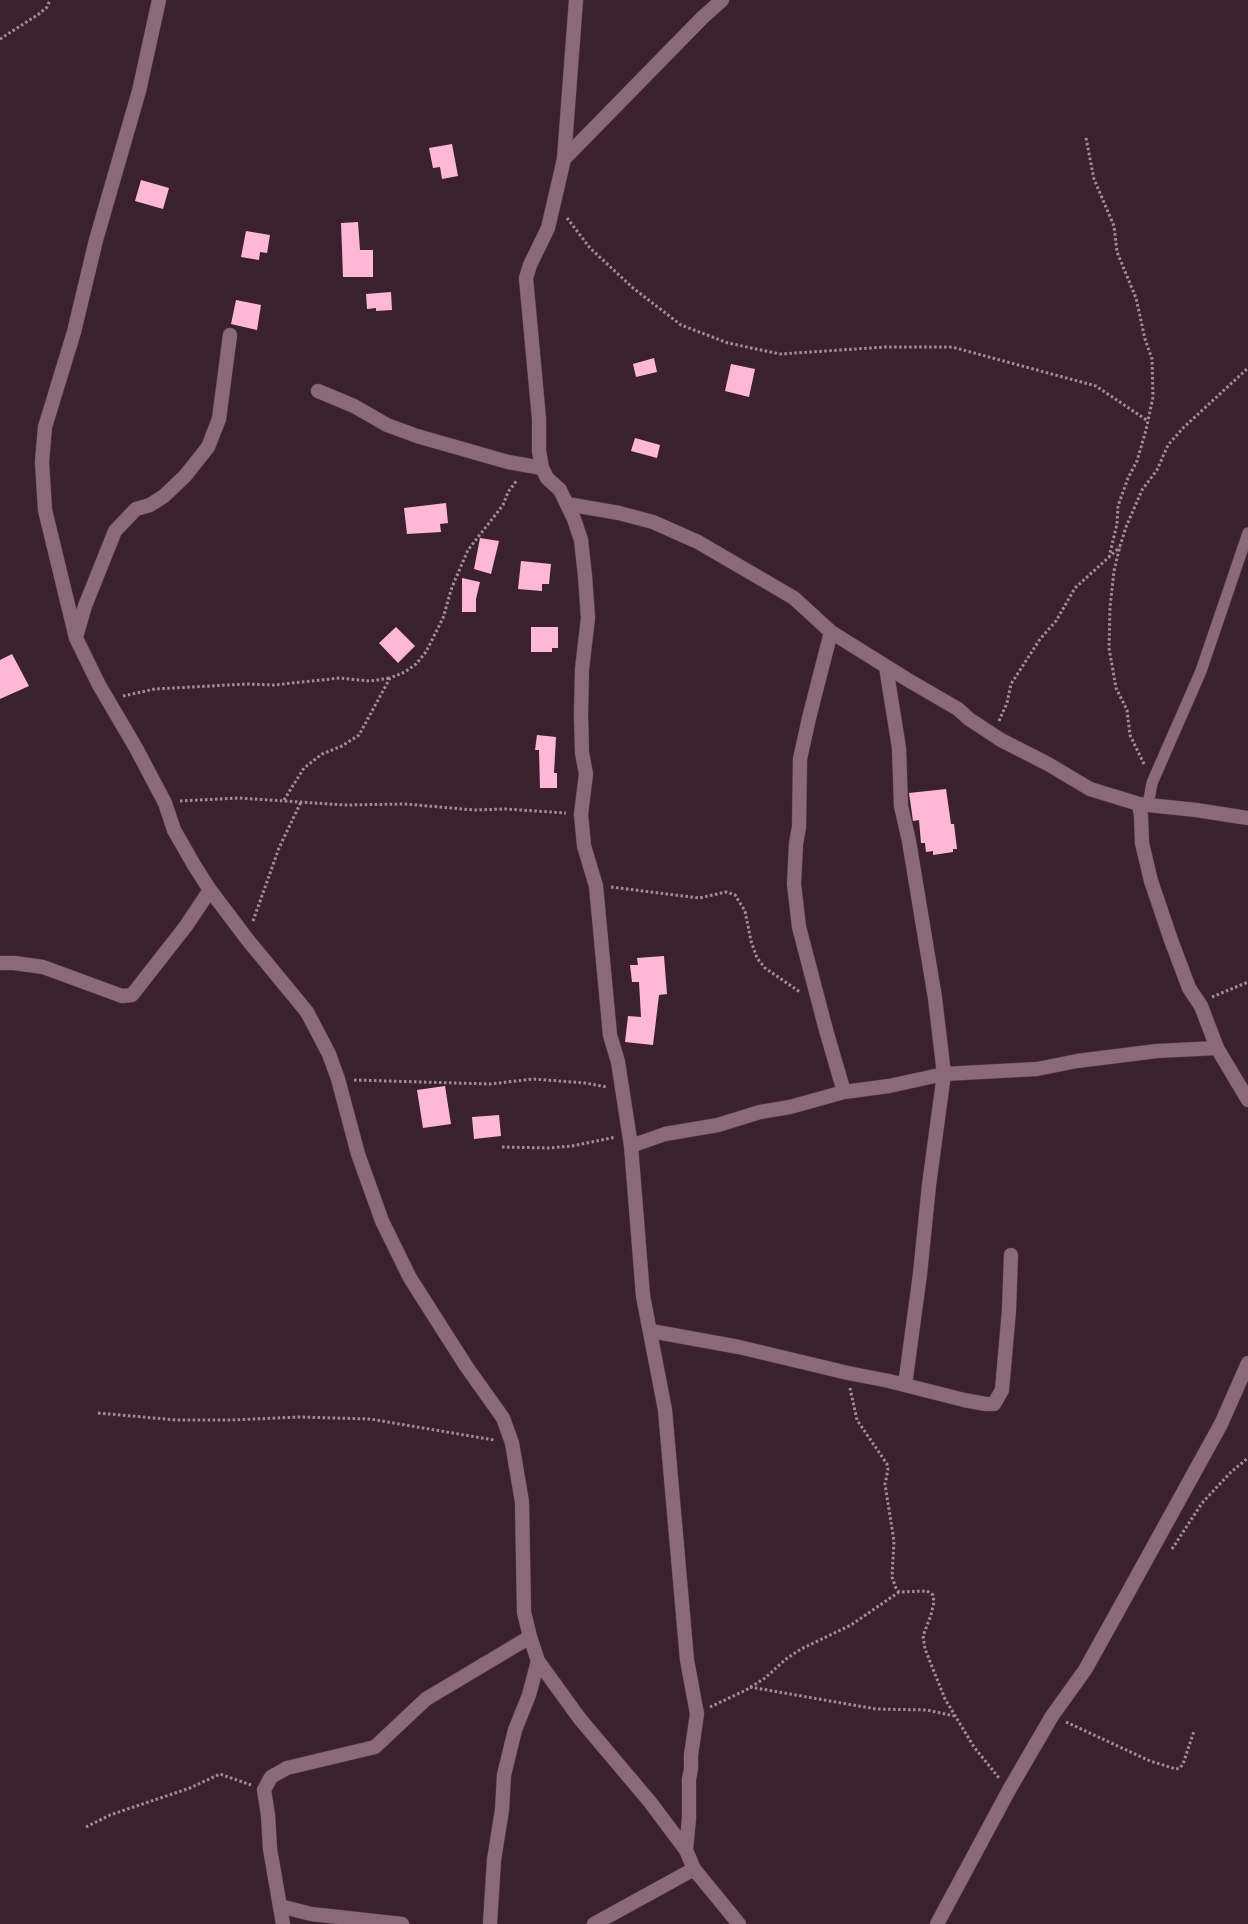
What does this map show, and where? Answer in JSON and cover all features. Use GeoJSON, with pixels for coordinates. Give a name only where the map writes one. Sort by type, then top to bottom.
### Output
{"type":"FeatureCollection","features":[{"type":"Feature","properties":{"kind":"street"},"geometry":{"type":"LineString","coordinates":[[159,0],[139,92],[96,240],[74,332],[46,427],[42,462],[45,510],[76,638],[108,701],[136,748],[165,803],[174,830],[210,890],[246,939],[307,1012],[329,1054],[338,1079],[358,1154],[382,1221],[410,1278],[466,1366],[503,1418],[512,1443],[522,1502],[524,1612],[538,1661],[580,1719],[650,1802],[686,1850],[694,1869],[739,1924]]}},
{"type":"Feature","properties":{"kind":"street"},"geometry":{"type":"LineString","coordinates":[[576,0],[564,159],[548,228],[530,265],[526,278],[540,420],[539,451],[542,468],[547,478],[560,490],[581,540],[588,618],[582,669],[582,753],[586,774],[581,814],[584,846],[596,886],[610,1034],[618,1062],[630,1140],[643,1296],[666,1410],[687,1660],[697,1714],[689,1779],[686,1850]]}},
{"type":"Feature","properties":{"kind":"street"},"geometry":{"type":"LineString","coordinates":[[564,159],[722,0]]}},
{"type":"Feature","properties":{"kind":"street"},"geometry":{"type":"LineString","coordinates":[[76,638],[85,606],[115,531],[136,509],[150,505],[164,496],[185,476],[208,447],[219,419],[230,335]]}},
{"type":"Feature","properties":{"kind":"street"},"geometry":{"type":"LineString","coordinates":[[318,391],[354,406],[387,425],[417,436],[491,457],[542,468]]}},
{"type":"Feature","properties":{"kind":"street"},"geometry":{"type":"LineString","coordinates":[[567,504],[619,513],[654,522],[698,542],[794,598],[831,632],[886,667],[958,709],[969,719],[993,734],[1090,789],[1143,804],[1248,818]]}},
{"type":"Feature","properties":{"kind":"street"},"geometry":{"type":"LineString","coordinates":[[831,632],[800,759],[799,827],[796,844],[794,884],[799,927],[820,1010],[844,1092]]}},
{"type":"Feature","properties":{"kind":"street"},"geometry":{"type":"LineString","coordinates":[[886,667],[899,748],[901,806],[909,841],[935,998],[944,1074],[905,1385]]}},
{"type":"Feature","properties":{"kind":"street"},"geometry":{"type":"LineString","coordinates":[[1143,804],[1141,816],[1142,843],[1151,881],[1171,940],[1189,988],[1201,1006],[1218,1048],[1248,1100]]}},
{"type":"Feature","properties":{"kind":"street"},"geometry":{"type":"LineString","coordinates":[[0,963],[43,967],[122,996],[132,995],[186,926],[210,890]]}},
{"type":"Feature","properties":{"kind":"street"},"geometry":{"type":"LineString","coordinates":[[630,1140],[718,1125],[760,1112],[790,1107],[844,1092],[889,1086],[944,1074],[1037,1069],[1077,1061],[1157,1051],[1218,1048]]}},
{"type":"Feature","properties":{"kind":"street"},"geometry":{"type":"LineString","coordinates":[[651,1331],[739,1347],[986,1404],[994,1404],[1002,1390],[1011,1255]]}},
{"type":"Feature","properties":{"kind":"street"},"geometry":{"type":"LineString","coordinates":[[937,1924],[1009,1790],[1052,1716],[1085,1670],[1114,1618],[1221,1424],[1248,1363]]}},
{"type":"Feature","properties":{"kind":"street"},"geometry":{"type":"LineString","coordinates":[[283,1924],[270,1849],[264,1790],[271,1778],[287,1768],[375,1747],[426,1699],[530,1637]]}},
{"type":"Feature","properties":{"kind":"street"},"geometry":{"type":"LineString","coordinates":[[490,1924],[494,1860],[502,1810],[504,1775],[515,1730],[529,1696],[538,1661]]}},
{"type":"Feature","properties":{"kind":"street"},"geometry":{"type":"LineString","coordinates":[[594,1924],[694,1869]]}},
{"type":"Feature","properties":{"kind":"street"},"geometry":{"type":"LineString","coordinates":[[280,1906],[311,1914],[402,1924]]}},
{"type":"Feature","properties":{"kind":"lane"},"geometry":{"type":"LineString","coordinates":[[1143,804],[1201,671],[1248,533]]}},
{"type":"Feature","properties":{"kind":"path"},"geometry":{"type":"LineString","coordinates":[[0,39],[39,14],[47,7],[50,0]]}},
{"type":"Feature","properties":{"kind":"path"},"geometry":{"type":"LineString","coordinates":[[1086,138],[1094,179],[1114,226],[1117,252],[1136,298],[1145,339],[1152,359],[1153,397],[1148,421],[1137,460],[1118,506],[1117,524],[1109,556]]}},
{"type":"Feature","properties":{"kind":"path"},"geometry":{"type":"LineString","coordinates":[[554,202],[590,248],[633,288],[681,325],[728,343],[780,354],[885,347],[952,347],[1096,386],[1148,421]]}},
{"type":"Feature","properties":{"kind":"path"},"geometry":{"type":"LineString","coordinates":[[1152,783],[1130,735],[1127,710],[1116,688],[1109,648],[1110,607],[1114,571],[1126,527],[1142,490],[1157,470],[1168,445],[1183,428],[1248,368]]}},
{"type":"Feature","properties":{"kind":"path"},"geometry":{"type":"LineString","coordinates":[[108,701],[127,694],[155,690],[247,684],[274,685],[340,678],[370,680],[390,678],[405,672],[416,664],[426,652],[443,618],[452,587],[468,550],[503,505],[508,492],[527,465]]}},
{"type":"Feature","properties":{"kind":"path"},"geometry":{"type":"LineString","coordinates":[[993,734],[1007,703],[1011,684],[1040,638],[1056,621],[1075,588],[1120,546]]}},
{"type":"Feature","properties":{"kind":"path"},"geometry":{"type":"LineString","coordinates":[[284,800],[304,768],[322,754],[342,746],[359,734],[390,678]]}},
{"type":"Feature","properties":{"kind":"path"},"geometry":{"type":"LineString","coordinates":[[165,803],[239,798],[345,805],[405,804],[474,810],[581,814]]}},
{"type":"Feature","properties":{"kind":"path"},"geometry":{"type":"LineString","coordinates":[[246,939],[279,848],[301,802]]}},
{"type":"Feature","properties":{"kind":"path"},"geometry":{"type":"LineString","coordinates":[[596,886],[699,898],[726,892],[735,895],[745,911],[751,941],[757,958],[765,968],[790,984],[820,1010]]}},
{"type":"Feature","properties":{"kind":"path"},"geometry":{"type":"LineString","coordinates":[[1201,1006],[1207,999],[1248,982]]}},
{"type":"Feature","properties":{"kind":"path"},"geometry":{"type":"LineString","coordinates":[[338,1079],[490,1084],[533,1079],[585,1083],[623,1089]]}},
{"type":"Feature","properties":{"kind":"path"},"geometry":{"type":"LineString","coordinates":[[502,1147],[548,1148],[630,1140]]}},
{"type":"Feature","properties":{"kind":"path"},"geometry":{"type":"LineString","coordinates":[[848,1373],[857,1420],[887,1464],[888,1470],[885,1484],[894,1541],[892,1576],[899,1592]]}},
{"type":"Feature","properties":{"kind":"path"},"geometry":{"type":"LineString","coordinates":[[98,1414],[176,1420],[299,1417],[370,1419],[512,1443]]}},
{"type":"Feature","properties":{"kind":"path"},"geometry":{"type":"LineString","coordinates":[[1170,1552],[1202,1503],[1231,1472],[1248,1458]]}},
{"type":"Feature","properties":{"kind":"path"},"geometry":{"type":"LineString","coordinates":[[697,1714],[750,1687],[801,1649],[851,1626],[899,1592],[927,1592],[933,1595],[934,1602],[923,1636],[925,1649],[945,1699],[974,1747],[1009,1790]]}},
{"type":"Feature","properties":{"kind":"path"},"geometry":{"type":"LineString","coordinates":[[750,1687],[876,1709],[927,1710],[955,1716]]}},
{"type":"Feature","properties":{"kind":"path"},"geometry":{"type":"LineString","coordinates":[[1052,1716],[1150,1761],[1176,1770],[1183,1764],[1194,1731]]}},
{"type":"Feature","properties":{"kind":"path"},"geometry":{"type":"LineString","coordinates":[[86,1827],[110,1815],[190,1788],[220,1774],[264,1790]]}},
{"type":"Feature","properties":{"kind":"building"},"geometry":{"type":"Polygon","coordinates":[[[452,144],[458,176],[442,179],[440,167],[433,168],[429,148],[452,144]]]}},
{"type":"Feature","properties":{"kind":"building"},"geometry":{"type":"Polygon","coordinates":[[[141,180],[169,188],[163,209],[135,201],[141,180]]]}},
{"type":"Feature","properties":{"kind":"building"},"geometry":{"type":"Polygon","coordinates":[[[358,222],[360,250],[373,250],[373,277],[343,277],[341,223],[358,222]]]}},
{"type":"Feature","properties":{"kind":"building"},"geometry":{"type":"Polygon","coordinates":[[[246,231],[270,235],[267,253],[260,252],[259,260],[241,257],[246,231]]]}},
{"type":"Feature","properties":{"kind":"building"},"geometry":{"type":"Polygon","coordinates":[[[391,292],[392,310],[376,311],[376,308],[367,309],[366,294],[391,292]]]}},
{"type":"Feature","properties":{"kind":"building"},"geometry":{"type":"Polygon","coordinates":[[[236,300],[261,305],[257,330],[231,324],[236,300]]]}},
{"type":"Feature","properties":{"kind":"building"},"geometry":{"type":"Polygon","coordinates":[[[654,358],[657,372],[636,377],[633,364],[654,358]]]}},
{"type":"Feature","properties":{"kind":"building"},"geometry":{"type":"Polygon","coordinates":[[[731,364],[755,369],[749,397],[725,391],[731,364]]]}},
{"type":"Feature","properties":{"kind":"building"},"geometry":{"type":"Polygon","coordinates":[[[635,438],[660,445],[657,458],[631,451],[635,438]]]}},
{"type":"Feature","properties":{"kind":"building"},"geometry":{"type":"Polygon","coordinates":[[[446,503],[448,523],[440,524],[441,532],[407,534],[404,508],[446,503]]]}},
{"type":"Feature","properties":{"kind":"building"},"geometry":{"type":"Polygon","coordinates":[[[480,538],[499,541],[491,574],[474,569],[480,538]]]}},
{"type":"Feature","properties":{"kind":"building"},"geometry":{"type":"Polygon","coordinates":[[[521,561],[551,564],[549,584],[542,584],[542,591],[518,589],[521,561]]]}},
{"type":"Feature","properties":{"kind":"building"},"geometry":{"type":"Polygon","coordinates":[[[462,578],[480,582],[476,599],[476,612],[462,612],[462,578]]]}},
{"type":"Feature","properties":{"kind":"building"},"geometry":{"type":"Polygon","coordinates":[[[396,627],[415,646],[398,663],[379,643],[396,627]]]}},
{"type":"Feature","properties":{"kind":"building"},"geometry":{"type":"Polygon","coordinates":[[[531,627],[558,627],[558,648],[552,648],[552,652],[531,652],[531,627]]]}},
{"type":"Feature","properties":{"kind":"building"},"geometry":{"type":"Polygon","coordinates":[[[12,654],[29,686],[0,699],[0,660],[12,654]]]}},
{"type":"Feature","properties":{"kind":"building"},"geometry":{"type":"Polygon","coordinates":[[[537,735],[556,737],[554,773],[557,773],[557,788],[540,788],[539,750],[535,750],[537,735]]]}},
{"type":"Feature","properties":{"kind":"building"},"geometry":{"type":"Polygon","coordinates":[[[946,789],[951,824],[954,824],[957,849],[953,849],[953,852],[933,855],[933,851],[926,852],[925,843],[921,843],[919,820],[913,821],[909,793],[946,789]]]}},
{"type":"Feature","properties":{"kind":"building"},"geometry":{"type":"Polygon","coordinates":[[[664,956],[667,994],[659,995],[653,1045],[625,1042],[628,1016],[641,1017],[639,982],[632,982],[630,965],[638,965],[637,958],[664,956]]]}},
{"type":"Feature","properties":{"kind":"building"},"geometry":{"type":"Polygon","coordinates":[[[445,1086],[451,1124],[423,1128],[417,1090],[445,1086]]]}},
{"type":"Feature","properties":{"kind":"building"},"geometry":{"type":"Polygon","coordinates":[[[499,1115],[501,1136],[474,1139],[472,1117],[499,1115]]]}}]}
